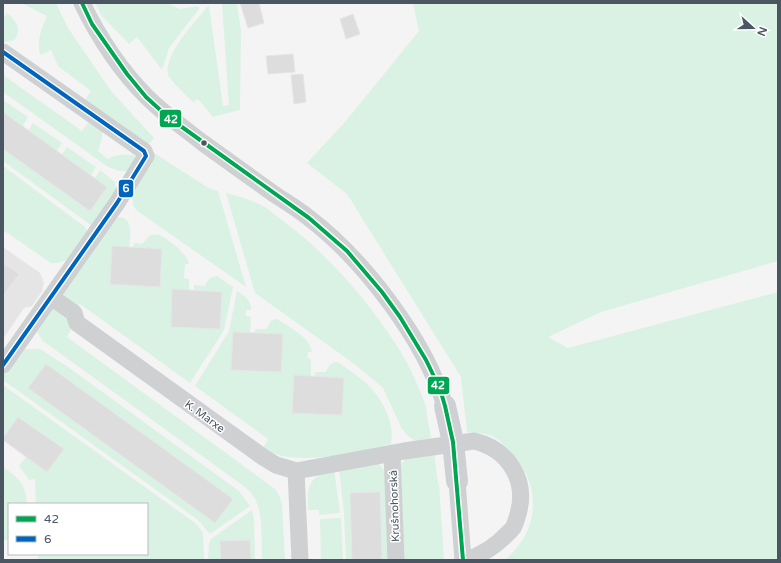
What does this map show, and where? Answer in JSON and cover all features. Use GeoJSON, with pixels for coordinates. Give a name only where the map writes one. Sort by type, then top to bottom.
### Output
{"type":"FeatureCollection","features":[{"type":"Feature","properties":{"kind":"street"},"geometry":{"type":"LineString","coordinates":[[82,3],[92,24],[127,74],[146,97],[168,117],[309,218],[347,252],[382,292],[400,317],[426,360],[440,389],[445,406],[453,442],[463,560]]}},
{"type":"Feature","properties":{"kind":"street"},"geometry":{"type":"LineString","coordinates":[[3,52],[144,151],[146,156],[117,203],[3,365]]}},
{"type":"Feature","properties":{"kind":"street","name":"K. Marxe"},"geometry":{"type":"LineString","coordinates":[[51,297],[74,312],[77,323],[263,458],[276,465],[296,471]]}},
{"type":"Feature","properties":{"kind":"street"},"geometry":{"type":"LineString","coordinates":[[300,560],[296,471],[392,453],[474,441],[495,449],[505,457],[512,466],[521,486],[520,507],[514,526],[497,544],[468,560]]}},
{"type":"Feature","properties":{"kind":"street","name":"Krušnohorská"},"geometry":{"type":"LineString","coordinates":[[392,453],[396,560]]}},
{"type":"Feature","properties":{"kind":"shaded area"},"geometry":{"type":"Polygon","coordinates":[[[3,247],[40,273],[44,283],[42,291],[32,306],[24,308],[3,339],[3,247]]]}},
{"type":"Feature","properties":{"kind":"green space"},"geometry":{"type":"Polygon","coordinates":[[[21,3],[56,3],[68,28],[111,91],[154,138],[148,145],[85,100],[91,91],[58,66],[51,50],[40,55],[40,35],[47,16],[21,3]]]}},
{"type":"Feature","properties":{"kind":"green space"},"geometry":{"type":"Polygon","coordinates":[[[95,3],[167,3],[180,9],[198,6],[199,9],[169,48],[162,70],[137,37],[129,44],[101,15],[95,3]]]}},
{"type":"Feature","properties":{"kind":"green space"},"geometry":{"type":"Polygon","coordinates":[[[222,3],[237,3],[241,32],[240,110],[213,117],[198,99],[193,102],[175,84],[168,75],[168,67],[170,58],[175,48],[209,6],[223,106],[229,105],[222,3]]]}},
{"type":"Feature","properties":{"kind":"green space"},"geometry":{"type":"Polygon","coordinates":[[[413,3],[778,3],[778,261],[601,312],[548,337],[568,348],[778,292],[778,560],[504,560],[512,554],[521,542],[531,519],[533,507],[532,496],[526,473],[511,452],[497,439],[486,434],[467,432],[461,377],[347,194],[307,163],[345,122],[419,31],[413,3]]]}},
{"type":"Feature","properties":{"kind":"green space"},"geometry":{"type":"Polygon","coordinates":[[[7,13],[17,25],[18,31],[15,39],[12,41],[3,42],[3,19],[7,13]]]}},
{"type":"Feature","properties":{"kind":"green space"},"geometry":{"type":"Polygon","coordinates":[[[3,75],[82,131],[90,120],[102,129],[102,138],[98,151],[108,159],[114,156],[126,154],[133,155],[136,158],[128,171],[120,171],[108,167],[3,92],[3,75]]]}},
{"type":"Feature","properties":{"kind":"green space"},"geometry":{"type":"Polygon","coordinates":[[[3,100],[28,117],[23,126],[3,112],[3,100]]]}},
{"type":"Feature","properties":{"kind":"green space"},"geometry":{"type":"Polygon","coordinates":[[[33,123],[62,143],[57,151],[28,131],[33,123]]]}},
{"type":"Feature","properties":{"kind":"green space"},"geometry":{"type":"Polygon","coordinates":[[[67,147],[96,167],[91,175],[62,154],[67,147]]]}},
{"type":"Feature","properties":{"kind":"green space"},"geometry":{"type":"Polygon","coordinates":[[[3,149],[90,211],[107,187],[95,178],[100,170],[115,182],[117,194],[92,226],[3,161],[3,149]]]}},
{"type":"Feature","properties":{"kind":"green space"},"geometry":{"type":"Polygon","coordinates":[[[154,153],[210,189],[218,191],[246,287],[136,210],[133,205],[132,191],[154,153]]]}},
{"type":"Feature","properties":{"kind":"green space"},"geometry":{"type":"Polygon","coordinates":[[[3,166],[85,227],[88,232],[67,260],[58,263],[51,263],[3,230],[3,166]]]}},
{"type":"Feature","properties":{"kind":"green space"},"geometry":{"type":"Polygon","coordinates":[[[226,193],[254,202],[271,211],[315,247],[360,295],[386,329],[410,369],[427,409],[431,438],[416,441],[409,437],[402,429],[383,388],[353,363],[255,293],[226,193]]]}},
{"type":"Feature","properties":{"kind":"green space"},"geometry":{"type":"Polygon","coordinates":[[[121,217],[128,222],[130,226],[129,247],[112,247],[111,284],[160,287],[162,249],[134,247],[134,243],[142,244],[150,235],[159,235],[164,237],[173,243],[188,260],[189,264],[185,264],[184,278],[189,279],[189,290],[172,289],[171,327],[220,329],[222,292],[194,290],[194,285],[205,286],[210,279],[217,276],[233,287],[224,330],[190,383],[80,304],[76,309],[62,300],[61,289],[114,218],[121,217]]]}},
{"type":"Feature","properties":{"kind":"green space"},"geometry":{"type":"Polygon","coordinates":[[[237,291],[249,301],[250,304],[251,310],[246,310],[246,316],[251,317],[250,333],[231,370],[281,372],[283,335],[255,333],[255,329],[266,329],[272,320],[277,319],[303,337],[310,346],[312,352],[308,352],[307,358],[311,359],[311,376],[294,376],[292,413],[342,415],[344,378],[315,376],[315,372],[326,372],[331,364],[338,362],[366,383],[377,395],[388,415],[392,431],[391,444],[325,457],[290,457],[275,454],[263,448],[268,439],[195,386],[229,331],[237,291]]]}},
{"type":"Feature","properties":{"kind":"green space"},"geometry":{"type":"Polygon","coordinates":[[[53,309],[64,311],[73,326],[67,337],[275,489],[280,497],[282,505],[285,560],[262,560],[261,519],[253,496],[245,487],[43,341],[37,332],[36,324],[44,313],[53,309]]]}},
{"type":"Feature","properties":{"kind":"green space"},"geometry":{"type":"Polygon","coordinates":[[[40,349],[68,367],[239,491],[250,506],[210,534],[198,520],[3,380],[3,372],[17,351],[40,349]]]}},
{"type":"Feature","properties":{"kind":"green space"},"geometry":{"type":"Polygon","coordinates":[[[3,385],[195,523],[203,532],[204,560],[38,560],[38,555],[148,555],[148,503],[36,503],[35,479],[29,480],[19,466],[26,457],[47,472],[64,449],[19,417],[3,438],[3,385]]]}},
{"type":"Feature","properties":{"kind":"green space"},"geometry":{"type":"Polygon","coordinates":[[[434,452],[439,484],[444,560],[401,560],[399,469],[406,458],[434,452]]]}},
{"type":"Feature","properties":{"kind":"green space"},"geometry":{"type":"Polygon","coordinates":[[[378,463],[387,474],[391,560],[346,560],[344,513],[339,469],[378,463]]]}},
{"type":"Feature","properties":{"kind":"green space"},"geometry":{"type":"Polygon","coordinates":[[[3,467],[21,482],[25,491],[27,503],[8,503],[8,540],[4,540],[3,467]]]}},
{"type":"Feature","properties":{"kind":"green space"},"geometry":{"type":"Polygon","coordinates":[[[334,469],[340,513],[319,515],[319,510],[308,510],[308,494],[311,483],[319,475],[334,469]]]}},
{"type":"Feature","properties":{"kind":"green space"},"geometry":{"type":"Polygon","coordinates":[[[252,510],[254,520],[255,560],[208,560],[209,544],[211,539],[252,510]]]}},
{"type":"Feature","properties":{"kind":"green space"},"geometry":{"type":"Polygon","coordinates":[[[341,518],[343,560],[321,560],[320,519],[341,518]]]}},
{"type":"Feature","properties":{"kind":"building"},"geometry":{"type":"Polygon","coordinates":[[[240,3],[259,3],[264,23],[248,28],[240,3]]]}},
{"type":"Feature","properties":{"kind":"building"},"geometry":{"type":"Polygon","coordinates":[[[353,14],[360,34],[346,39],[340,19],[353,14]]]}},
{"type":"Feature","properties":{"kind":"building"},"geometry":{"type":"Polygon","coordinates":[[[293,54],[295,72],[268,74],[266,56],[293,54]]]}},
{"type":"Feature","properties":{"kind":"building"},"geometry":{"type":"Polygon","coordinates":[[[303,74],[306,102],[294,104],[291,75],[303,74]]]}},
{"type":"Feature","properties":{"kind":"building"},"geometry":{"type":"Polygon","coordinates":[[[3,112],[107,187],[90,211],[3,149],[3,112]]]}},
{"type":"Feature","properties":{"kind":"building"},"geometry":{"type":"Polygon","coordinates":[[[112,246],[162,249],[160,287],[110,284],[112,246]]]}},
{"type":"Feature","properties":{"kind":"building"},"geometry":{"type":"Polygon","coordinates":[[[3,263],[19,274],[3,296],[3,263]]]}},
{"type":"Feature","properties":{"kind":"building"},"geometry":{"type":"Polygon","coordinates":[[[172,289],[222,292],[220,329],[171,327],[172,289]]]}},
{"type":"Feature","properties":{"kind":"building"},"geometry":{"type":"Polygon","coordinates":[[[233,332],[283,334],[281,372],[231,370],[233,332]]]}},
{"type":"Feature","properties":{"kind":"building"},"geometry":{"type":"Polygon","coordinates":[[[46,364],[233,499],[215,523],[28,388],[46,364]]]}},
{"type":"Feature","properties":{"kind":"building"},"geometry":{"type":"Polygon","coordinates":[[[294,375],[344,378],[342,415],[292,413],[294,375]]]}},
{"type":"Feature","properties":{"kind":"building"},"geometry":{"type":"Polygon","coordinates":[[[18,417],[64,449],[47,472],[3,440],[18,417]]]}},
{"type":"Feature","properties":{"kind":"building"},"geometry":{"type":"Polygon","coordinates":[[[380,492],[382,560],[352,560],[350,493],[380,492]]]}},
{"type":"Feature","properties":{"kind":"building"},"geometry":{"type":"Polygon","coordinates":[[[250,540],[251,560],[221,560],[220,541],[250,540]]]}},
{"type":"Feature","properties":{"kind":"transit line","name":"42"},"geometry":{"type":"LineString","coordinates":[[82,3],[92,24],[127,74],[146,97],[168,117],[309,218],[347,251],[382,292],[400,317],[426,360],[440,389],[445,406],[453,442],[463,560]]}},
{"type":"Feature","properties":{"kind":"transit line","name":"6"},"geometry":{"type":"LineString","coordinates":[[3,52],[144,151],[146,156],[117,203],[3,365]]}}]}
